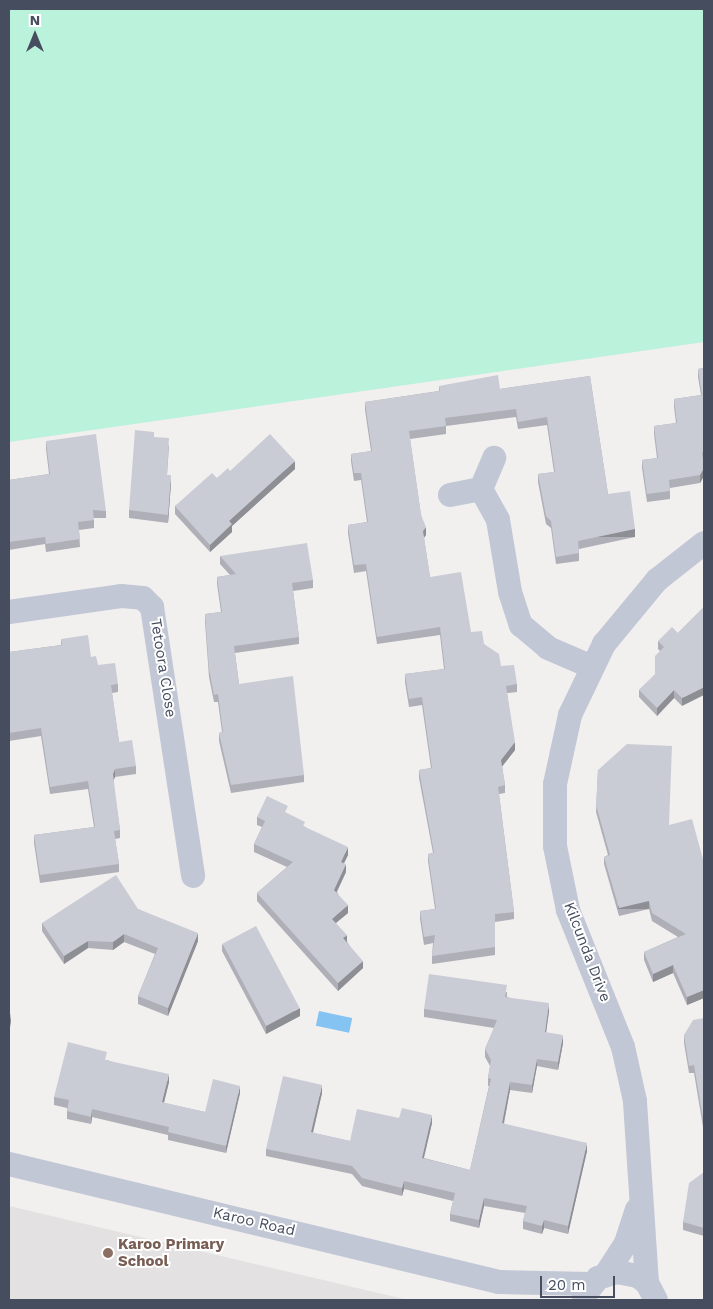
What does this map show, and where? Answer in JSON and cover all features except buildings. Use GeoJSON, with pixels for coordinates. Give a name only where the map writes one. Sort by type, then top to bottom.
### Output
{"type":"FeatureCollection","features":[{"type":"Feature","properties":{"kind":"street"},"geometry":{"type":"LineString","coordinates":[[480,489],[494,458]]}},
{"type":"Feature","properties":{"kind":"street"},"geometry":{"type":"LineString","coordinates":[[450,495],[480,489]]}},
{"type":"Feature","properties":{"kind":"street"},"geometry":{"type":"LineString","coordinates":[[480,489],[498,520],[510,592],[521,625],[548,648],[592,667]]}},
{"type":"Feature","properties":{"kind":"street","name":"Kilcunda Drive"},"geometry":{"type":"LineString","coordinates":[[654,1296],[640,1200],[641,1152],[630,1074],[612,1016],[568,910],[555,846],[555,784],[570,715],[592,667],[616,626],[636,602],[664,574],[704,543]]}},
{"type":"Feature","properties":{"kind":"street","name":"Tetoora Close"},"geometry":{"type":"LineString","coordinates":[[9,612],[121,596],[144,598],[152,607],[193,876]]}},
{"type":"Feature","properties":{"kind":"street","name":"Karoo Road"},"geometry":{"type":"LineString","coordinates":[[9,1164],[499,1282],[594,1286],[628,1272],[654,1296]]}},
{"type":"Feature","properties":{"kind":"street","name":"Kilcunda Drive"},"geometry":{"type":"LineString","coordinates":[[594,1286],[626,1242],[640,1200]]}},
{"type":"Feature","properties":{"kind":"street","name":"Karoo Road"},"geometry":{"type":"LineString","coordinates":[[499,1282],[538,1300]]}},
{"type":"Feature","properties":{"kind":"shaded area","name":"Karoo Primary School"},"geometry":{"type":"Polygon","coordinates":[[[9,1206],[408,1300],[9,1300],[9,1206]]]}},
{"type":"Feature","properties":{"kind":"green space"},"geometry":{"type":"Polygon","coordinates":[[[9,9],[704,9],[704,342],[9,442],[9,9]]]}},
{"type":"Feature","properties":{"kind":"water"},"geometry":{"type":"Polygon","coordinates":[[[319,1011],[352,1018],[349,1033],[316,1026],[319,1011]]]}},
{"type":"Feature","properties":{"kind":"place","name":"Karoo Primary School"},"geometry":{"type":"Point","coordinates":[108,1253]}}]}
